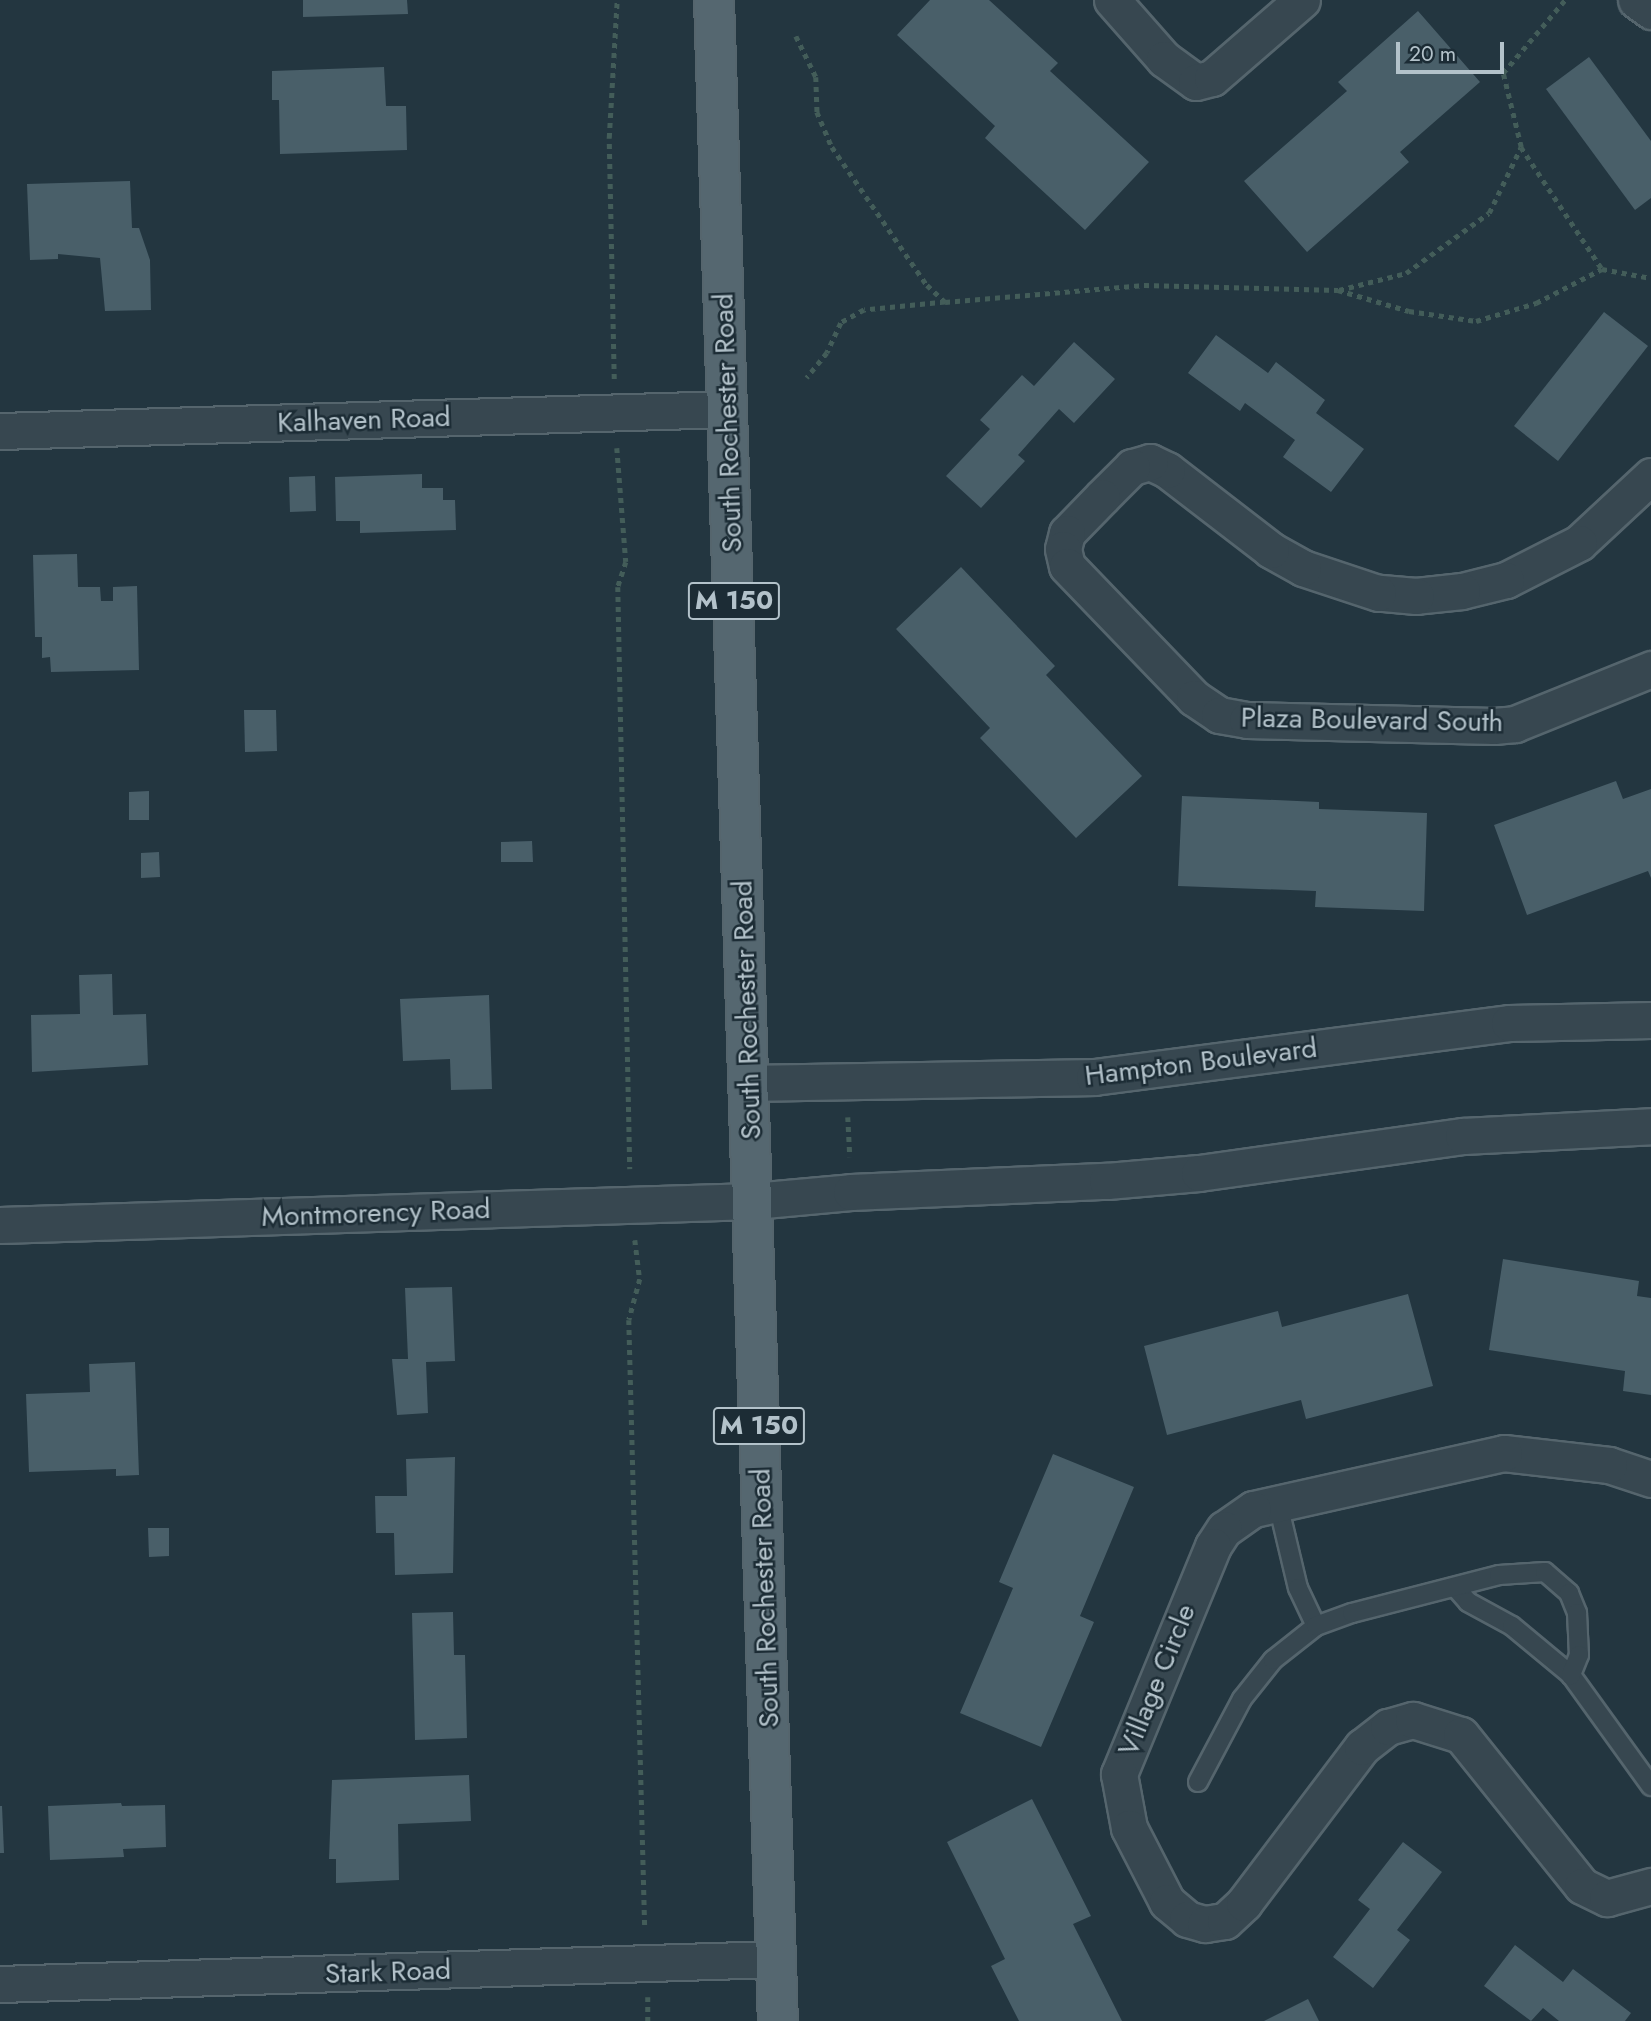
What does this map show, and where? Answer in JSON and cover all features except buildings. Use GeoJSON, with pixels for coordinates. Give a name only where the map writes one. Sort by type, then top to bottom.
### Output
{"type":"FeatureCollection","features":[{"type":"Feature","properties":{"kind":"main road","name":"South Rochester Road"},"geometry":{"type":"LineString","coordinates":[[714,0],[778,2021]]}},
{"type":"Feature","properties":{"kind":"street"},"geometry":{"type":"LineString","coordinates":[[1112,0],[1164,59],[1196,82],[1212,78],[1302,0]]}},
{"type":"Feature","properties":{"kind":"street"},"geometry":{"type":"LineString","coordinates":[[1636,0],[1651,11]]}},
{"type":"Feature","properties":{"kind":"street","name":"Kalhaven Road"},"geometry":{"type":"LineString","coordinates":[[0,431],[728,409]]}},
{"type":"Feature","properties":{"kind":"street","name":"Plaza Boulevard South"},"geometry":{"type":"LineString","coordinates":[[1651,476],[1578,543],[1506,580],[1462,591],[1416,596],[1378,593],[1314,573],[1271,550],[1167,470],[1150,462],[1132,467],[1067,533],[1063,549],[1067,566],[1194,698],[1219,715],[1247,720],[1494,726],[1516,724],[1651,668]]}},
{"type":"Feature","properties":{"kind":"street","name":"Hampton Boulevard"},"geometry":{"type":"LineString","coordinates":[[749,1083],[1094,1077],[1509,1023],[1651,1020]]}},
{"type":"Feature","properties":{"kind":"street"},"geometry":{"type":"LineString","coordinates":[[752,1201],[1121,1180],[1463,1136],[1651,1126]]}},
{"type":"Feature","properties":{"kind":"street","name":"Montmorency Road"},"geometry":{"type":"LineString","coordinates":[[0,1225],[752,1201]]}},
{"type":"Feature","properties":{"kind":"street","name":"Village Circle"},"geometry":{"type":"LineString","coordinates":[[1651,1479],[1609,1465],[1504,1452],[1277,1500],[1238,1518],[1213,1546],[1119,1774],[1129,1828],[1167,1902],[1187,1919],[1206,1924],[1225,1921],[1244,1903],[1362,1747],[1388,1727],[1413,1720],[1461,1735],[1582,1886],[1606,1898],[1651,1886]]}},
{"type":"Feature","properties":{"kind":"street","name":"Stark Road"},"geometry":{"type":"LineString","coordinates":[[0,1984],[776,1959]]}},
{"type":"Feature","properties":{"kind":"lane"},"geometry":{"type":"LineString","coordinates":[[1277,1500],[1298,1588],[1316,1626]]}},
{"type":"Feature","properties":{"kind":"lane"},"geometry":{"type":"LineString","coordinates":[[1198,1782],[1242,1699],[1273,1660],[1316,1626],[1524,1571],[1545,1572],[1559,1581],[1577,1613],[1579,1655],[1571,1675]]}},
{"type":"Feature","properties":{"kind":"lane"},"geometry":{"type":"LineString","coordinates":[[1455,1588],[1468,1602],[1512,1626],[1571,1675],[1651,1786]]}},
{"type":"Feature","properties":{"kind":"path"},"geometry":{"type":"LineString","coordinates":[[618,0],[609,138],[614,412],[626,562],[618,587],[631,1205],[640,1279],[629,1320],[648,2021]]}},
{"type":"Feature","properties":{"kind":"path"},"geometry":{"type":"LineString","coordinates":[[1565,0],[1503,72],[1521,147],[1602,269]]}},
{"type":"Feature","properties":{"kind":"path"},"geometry":{"type":"LineString","coordinates":[[796,36],[816,77],[817,112],[832,147],[927,285],[945,302]]}},
{"type":"Feature","properties":{"kind":"path"},"geometry":{"type":"LineString","coordinates":[[807,378],[827,353],[841,323],[864,310],[1144,285],[1338,290],[1406,274],[1489,213],[1521,147]]}},
{"type":"Feature","properties":{"kind":"path"},"geometry":{"type":"LineString","coordinates":[[1338,290],[1409,311],[1476,321],[1536,303],[1602,269],[1651,278]]}},
{"type":"Feature","properties":{"kind":"path"},"geometry":{"type":"LineString","coordinates":[[847,1104],[850,1169]]}}]}
